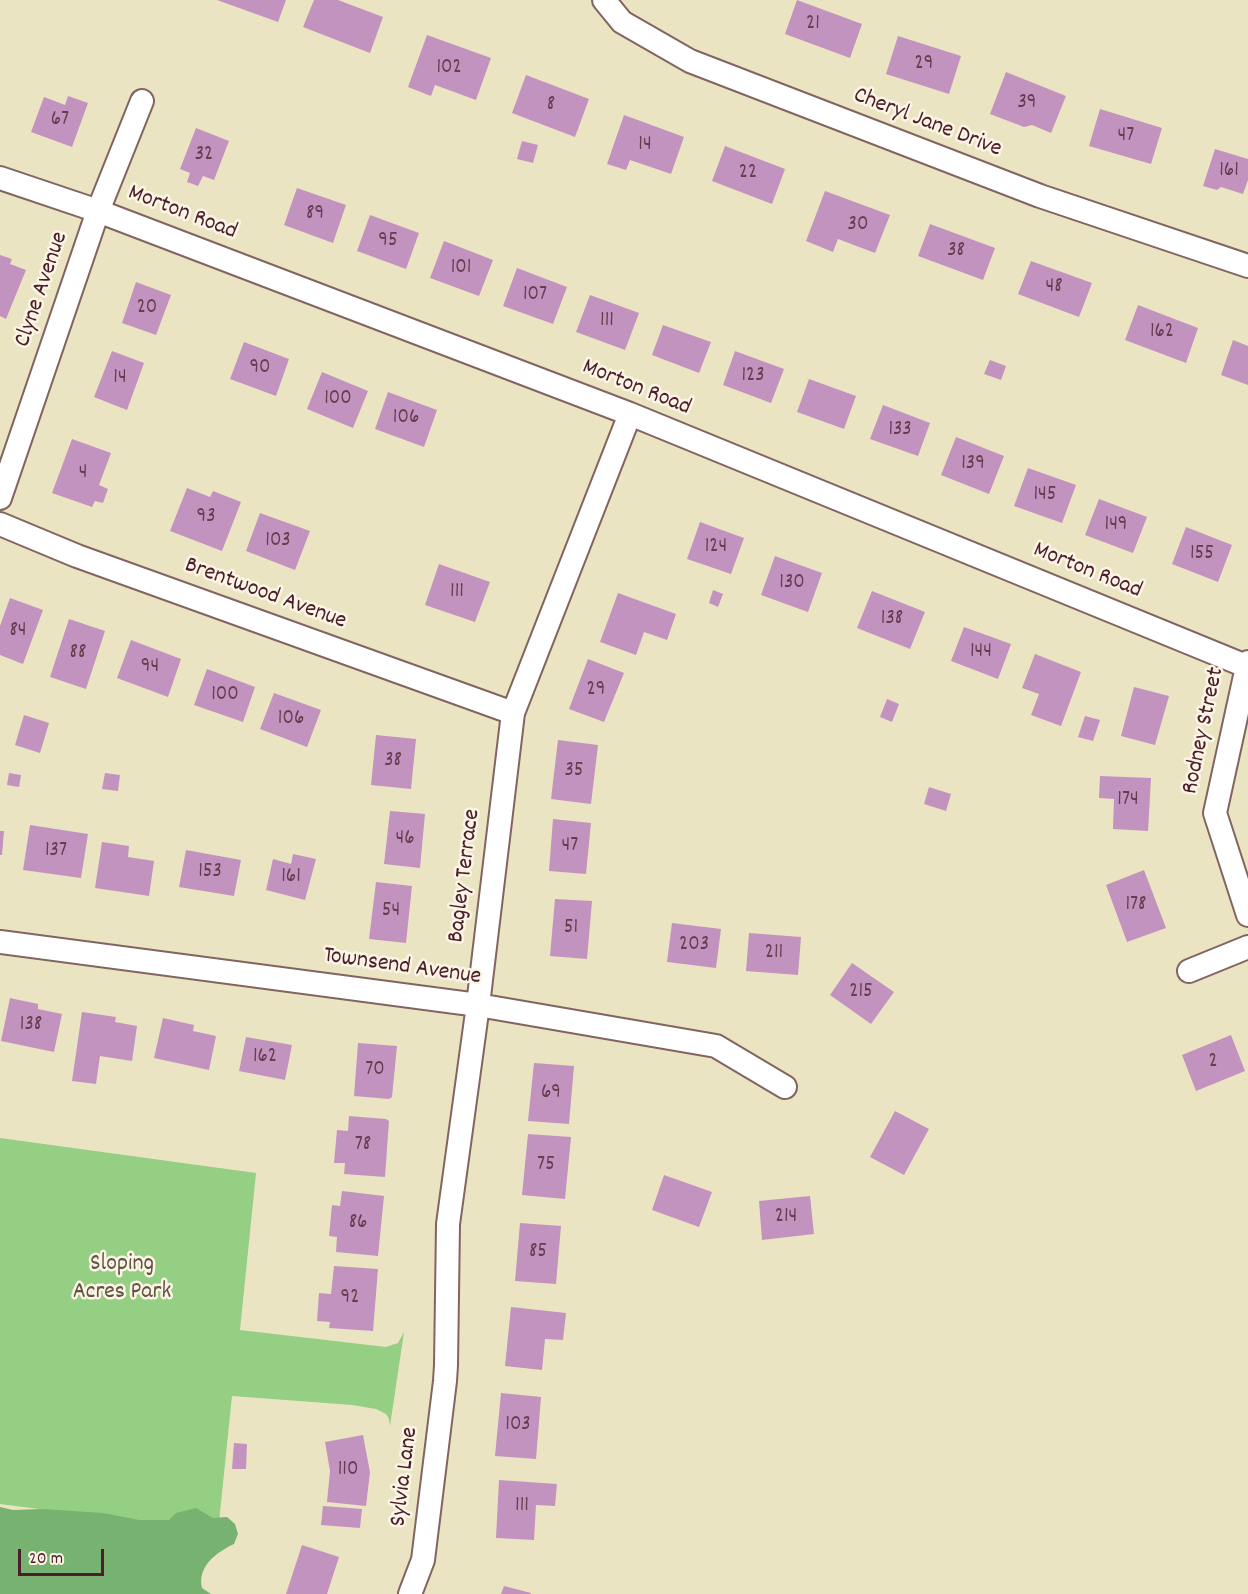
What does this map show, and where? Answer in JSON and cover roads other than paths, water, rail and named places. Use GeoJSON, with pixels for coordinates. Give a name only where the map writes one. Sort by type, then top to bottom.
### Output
{"type":"FeatureCollection","features":[{"type":"Feature","properties":{"kind":"street","name":"Cheryl Jane Drive"},"geometry":{"type":"LineString","coordinates":[[604,0],[622,22],[690,61],[1040,196],[1248,266]]}},
{"type":"Feature","properties":{"kind":"street","name":"Clyne Avenue"},"geometry":{"type":"LineString","coordinates":[[0,498],[98,211],[142,101]]}},
{"type":"Feature","properties":{"kind":"street","name":"Morton Road"},"geometry":{"type":"LineString","coordinates":[[0,178],[98,211],[630,414],[1247,664]]}},
{"type":"Feature","properties":{"kind":"street","name":"Bagley Terrace"},"geometry":{"type":"LineString","coordinates":[[446,1365],[448,1224],[478,1005],[513,713],[630,414]]}},
{"type":"Feature","properties":{"kind":"street","name":"Brentwood Avenue"},"geometry":{"type":"LineString","coordinates":[[0,524],[77,556],[513,713]]}},
{"type":"Feature","properties":{"kind":"street","name":"Rodney Street"},"geometry":{"type":"LineString","coordinates":[[1247,664],[1215,813],[1248,915]]}},
{"type":"Feature","properties":{"kind":"street","name":"Townsend Avenue"},"geometry":{"type":"LineString","coordinates":[[0,942],[478,1005],[716,1046],[784,1087]]}},
{"type":"Feature","properties":{"kind":"street"},"geometry":{"type":"LineString","coordinates":[[1189,970],[1248,947]]}},
{"type":"Feature","properties":{"kind":"street","name":"Sylvia Lane"},"geometry":{"type":"LineString","coordinates":[[410,1594],[423,1560],[446,1365]]}},
{"type":"Feature","properties":{"kind":"park label","name":"Sloping Acres Park"},"geometry":{"type":"Point","coordinates":[122,1280]}}]}
